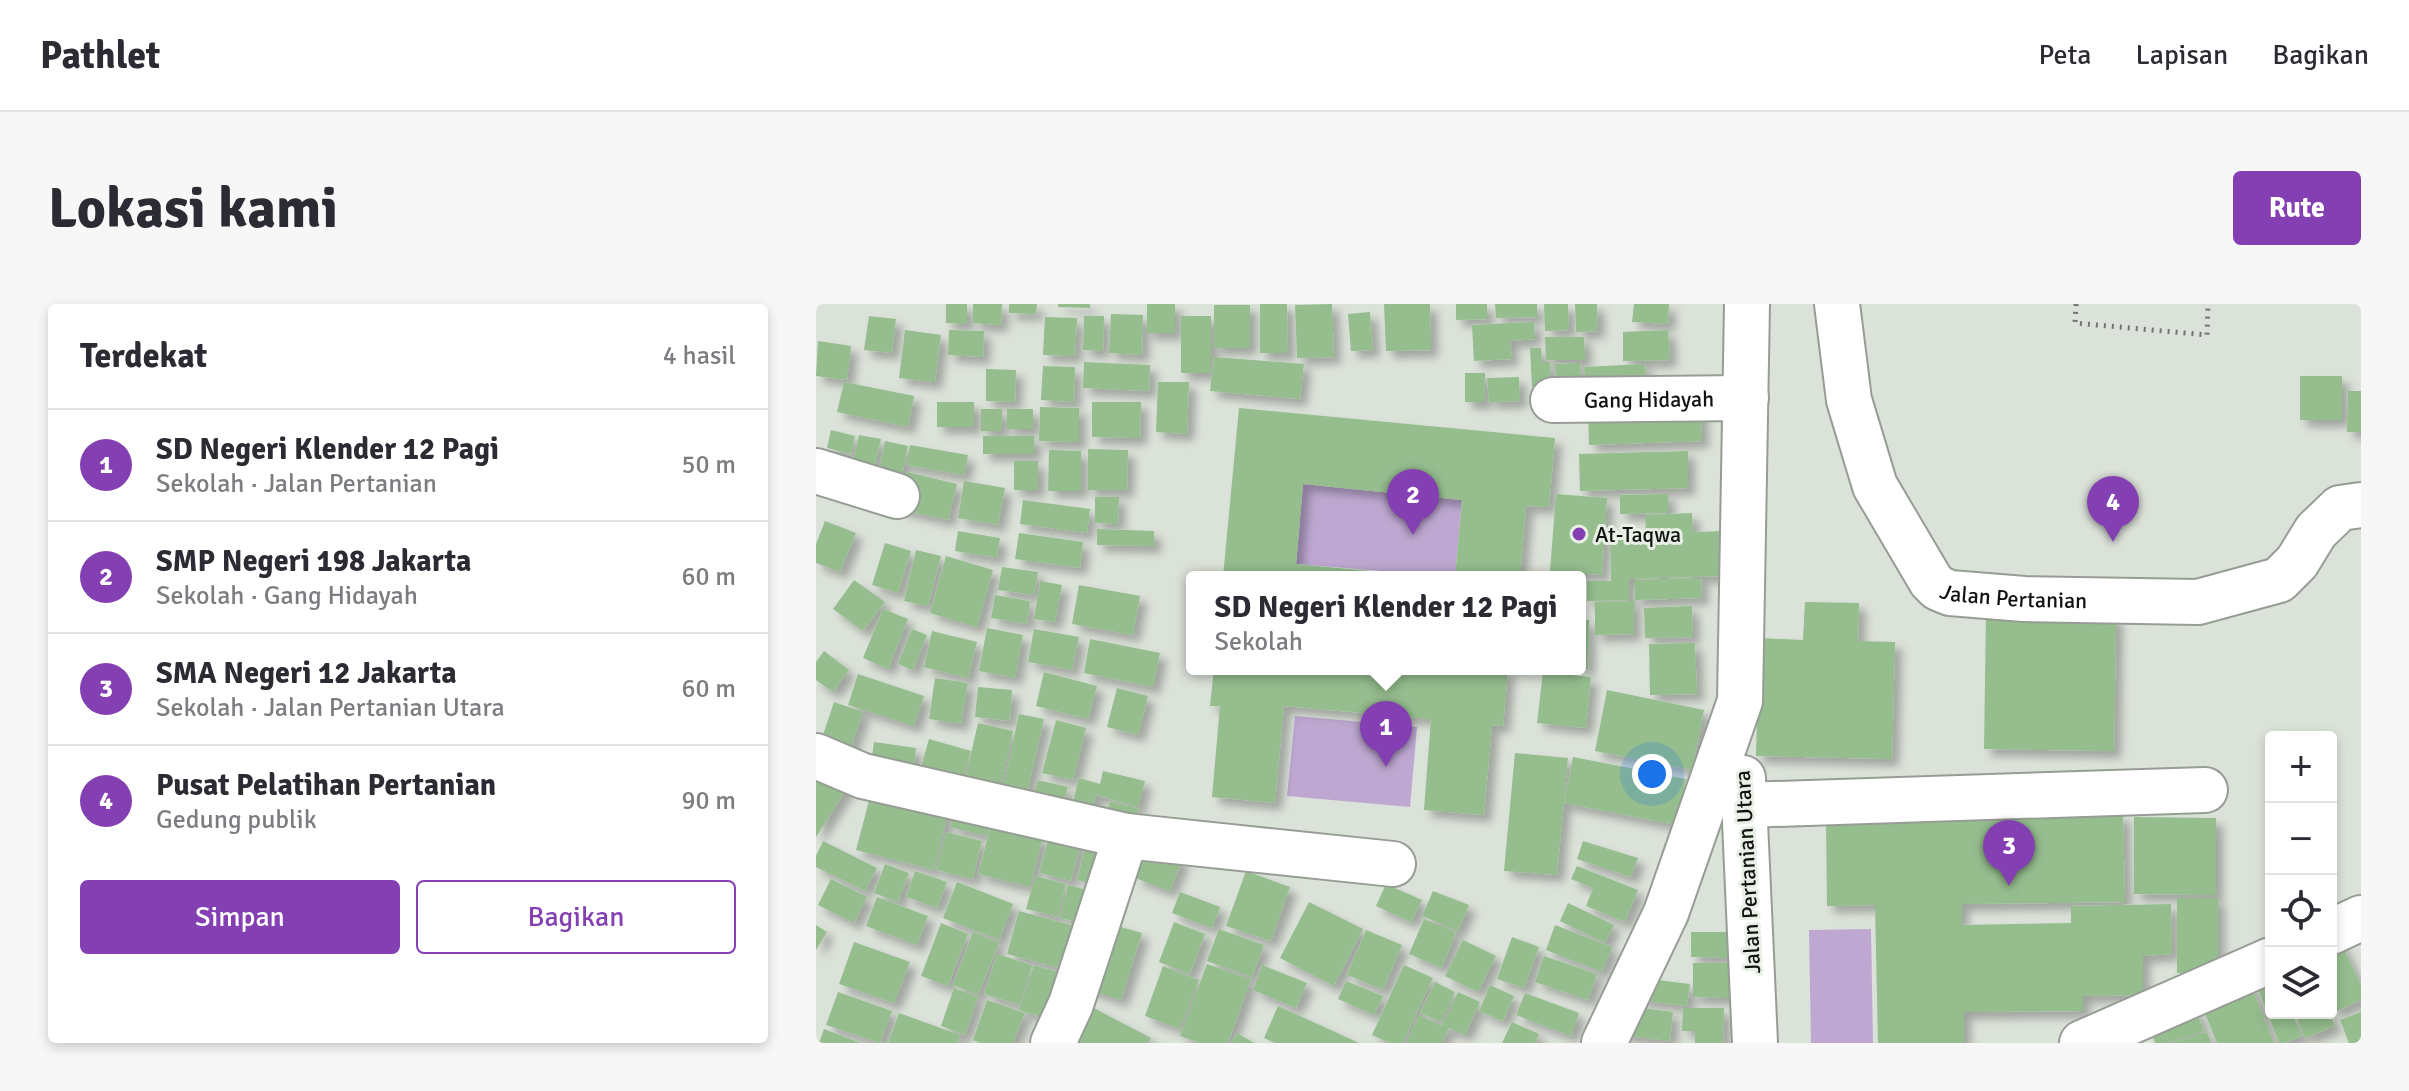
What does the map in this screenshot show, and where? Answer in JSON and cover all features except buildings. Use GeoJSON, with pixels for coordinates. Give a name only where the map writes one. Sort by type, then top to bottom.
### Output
{"type":"FeatureCollection","features":[{"type":"Feature","properties":{"kind":"street"},"geometry":{"type":"LineString","coordinates":[[1604,1043],[1666,913],[1740,701],[1747,304]]}},
{"type":"Feature","properties":{"kind":"street","name":"Jalan Pertanian"},"geometry":{"type":"LineString","coordinates":[[1837,304],[1849,400],[1875,486],[1931,581],[1950,593],[2024,599],[2198,602],[2279,580],[2297,562],[2316,531],[2340,508],[2361,505]]}},
{"type":"Feature","properties":{"kind":"street","name":"Gang Hidayah"},"geometry":{"type":"LineString","coordinates":[[1553,400],[1746,398]]}},
{"type":"Feature","properties":{"kind":"street"},"geometry":{"type":"LineString","coordinates":[[816,471],[897,496]]}},
{"type":"Feature","properties":{"kind":"street","name":"Jalan Pertanian Utara"},"geometry":{"type":"LineString","coordinates":[[1740,701],[1755,1043]]}},
{"type":"Feature","properties":{"kind":"street"},"geometry":{"type":"LineString","coordinates":[[816,756],[863,776],[1126,836],[1393,864]]}},
{"type":"Feature","properties":{"kind":"street"},"geometry":{"type":"LineString","coordinates":[[1744,805],[2205,790]]}},
{"type":"Feature","properties":{"kind":"street"},"geometry":{"type":"LineString","coordinates":[[1053,1043],[1071,1004],[1126,836]]}},
{"type":"Feature","properties":{"kind":"street"},"geometry":{"type":"LineString","coordinates":[[2337,929],[2361,918]]}},
{"type":"Feature","properties":{"kind":"street"},"geometry":{"type":"LineString","coordinates":[[2082,1043],[2148,1029],[2265,963]]}},
{"type":"Feature","properties":{"kind":"path"},"geometry":{"type":"LineString","coordinates":[[2076,304],[2075,323],[2207,335],[2208,304]]}},
{"type":"Feature","properties":{"kind":"shaded area"},"geometry":{"type":"Polygon","coordinates":[[[1303,484],[1462,500],[1456,571],[1382,571],[1296,564],[1303,484]]]}},
{"type":"Feature","properties":{"kind":"shaded area"},"geometry":{"type":"Polygon","coordinates":[[[1295,716],[1417,727],[1410,807],[1287,796],[1295,716]]]}},
{"type":"Feature","properties":{"kind":"shaded area"},"geometry":{"type":"Polygon","coordinates":[[[1871,929],[1873,1043],[1811,1043],[1809,930],[1871,929]]]}},
{"type":"Feature","properties":{"kind":"place","name":"At-Taqwa"},"geometry":{"type":"Point","coordinates":[1579,534]}},
{"type":"Feature","properties":{"kind":"place","name":"SMP Negeri 198 Jakarta"},"geometry":{"type":"Point","coordinates":[1413,535]}},
{"type":"Feature","properties":{"kind":"place","name":"Pusat Pelatihan Pertanian"},"geometry":{"type":"Point","coordinates":[2113,542]}},
{"type":"Feature","properties":{"kind":"place","name":"SD Negeri Klender 12 Pagi"},"geometry":{"type":"Point","coordinates":[1386,767]}},
{"type":"Feature","properties":{"kind":"place","name":"SMA Negeri 12 Jakarta"},"geometry":{"type":"Point","coordinates":[2009,886]}}]}
